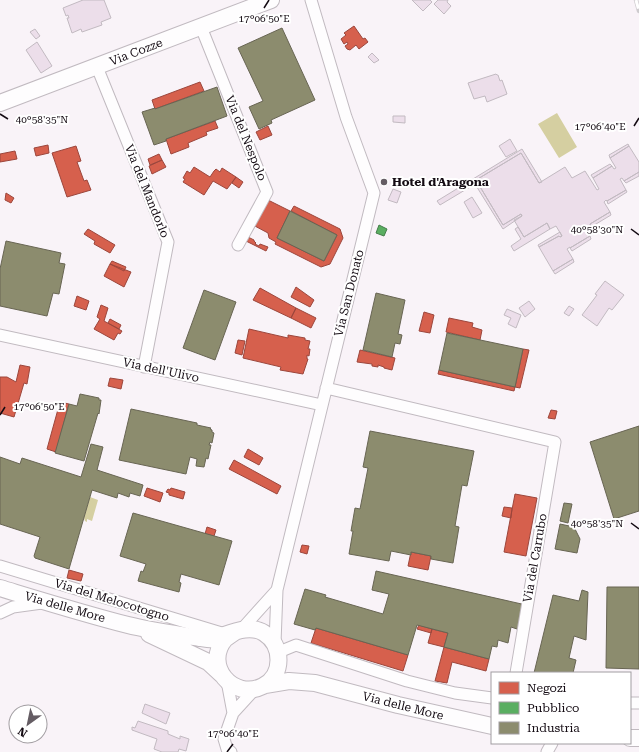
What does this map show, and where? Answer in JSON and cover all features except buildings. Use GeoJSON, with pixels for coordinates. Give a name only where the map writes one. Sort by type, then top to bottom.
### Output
{"type":"FeatureCollection","features":[{"type":"Feature","properties":{"kind":"main road","name":"Via Cozze"},"geometry":{"type":"LineString","coordinates":[[0,103],[271,0]]}},
{"type":"Feature","properties":{"kind":"main road","name":"Via delle More"},"geometry":{"type":"LineString","coordinates":[[0,588],[130,625]]}},
{"type":"Feature","properties":{"kind":"main road"},"geometry":{"type":"LineString","coordinates":[[130,625],[210,639],[233,632],[250,629],[264,633],[294,672],[316,683]]}},
{"type":"Feature","properties":{"kind":"main road"},"geometry":{"type":"LineString","coordinates":[[130,625],[208,662],[233,686],[240,689],[260,687],[289,681],[316,683]]}},
{"type":"Feature","properties":{"kind":"main road"},"geometry":{"type":"LineString","coordinates":[[225,678],[218,663],[219,651],[225,640],[233,632]]}},
{"type":"Feature","properties":{"kind":"main road"},"geometry":{"type":"LineString","coordinates":[[260,687],[275,675],[278,652]]}},
{"type":"Feature","properties":{"kind":"main road","name":"Via delle More"},"geometry":{"type":"LineString","coordinates":[[316,683],[398,705],[491,726]]}},
{"type":"Feature","properties":{"kind":"street","name":"Via San Donato"},"geometry":{"type":"LineString","coordinates":[[278,652],[277,590],[374,193],[346,117],[311,0]]}},
{"type":"Feature","properties":{"kind":"street","name":"Via del Nespolo"},"geometry":{"type":"LineString","coordinates":[[201,27],[267,192],[238,245]]}},
{"type":"Feature","properties":{"kind":"street","name":"Via del Mandorlo"},"geometry":{"type":"LineString","coordinates":[[97,67],[168,242],[144,367]]}},
{"type":"Feature","properties":{"kind":"street","name":"Via dell'Ulivo"},"geometry":{"type":"LineString","coordinates":[[0,335],[322,405]]}},
{"type":"Feature","properties":{"kind":"street","name":"Via del Carrubo"},"geometry":{"type":"LineString","coordinates":[[326,388],[555,442],[516,672]]}},
{"type":"Feature","properties":{"kind":"street","name":"Via del Melocotogno"},"geometry":{"type":"LineString","coordinates":[[0,566],[233,632]]}},
{"type":"Feature","properties":{"kind":"street"},"geometry":{"type":"LineString","coordinates":[[233,632],[277,590]]}},
{"type":"Feature","properties":{"kind":"street"},"geometry":{"type":"LineString","coordinates":[[0,613],[13,607],[47,602]]}},
{"type":"Feature","properties":{"kind":"street"},"geometry":{"type":"LineString","coordinates":[[278,652],[296,645],[407,681],[455,693],[491,698]]}},
{"type":"Feature","properties":{"kind":"street"},"geometry":{"type":"LineString","coordinates":[[225,678],[233,713]]}},
{"type":"Feature","properties":{"kind":"street"},"geometry":{"type":"LineString","coordinates":[[231,752],[227,749],[224,739],[233,713],[260,687]]}},
{"type":"Feature","properties":{"kind":"shaded area"},"geometry":{"type":"Polygon","coordinates":[[[557,113],[577,147],[559,158],[538,124],[557,113]]]}},
{"type":"Feature","properties":{"kind":"shaded area"},"geometry":{"type":"Polygon","coordinates":[[[90,497],[98,500],[92,521],[87,519],[87,522],[84,518],[90,497]]]}},
{"type":"Feature","properties":{"kind":"railway"},"geometry":{"type":"LineString","coordinates":[[636,0],[639,11]]}},
{"type":"Feature","properties":{"kind":"place","name":"Hotel d'Aragona"},"geometry":{"type":"Point","coordinates":[384,182]}}]}
